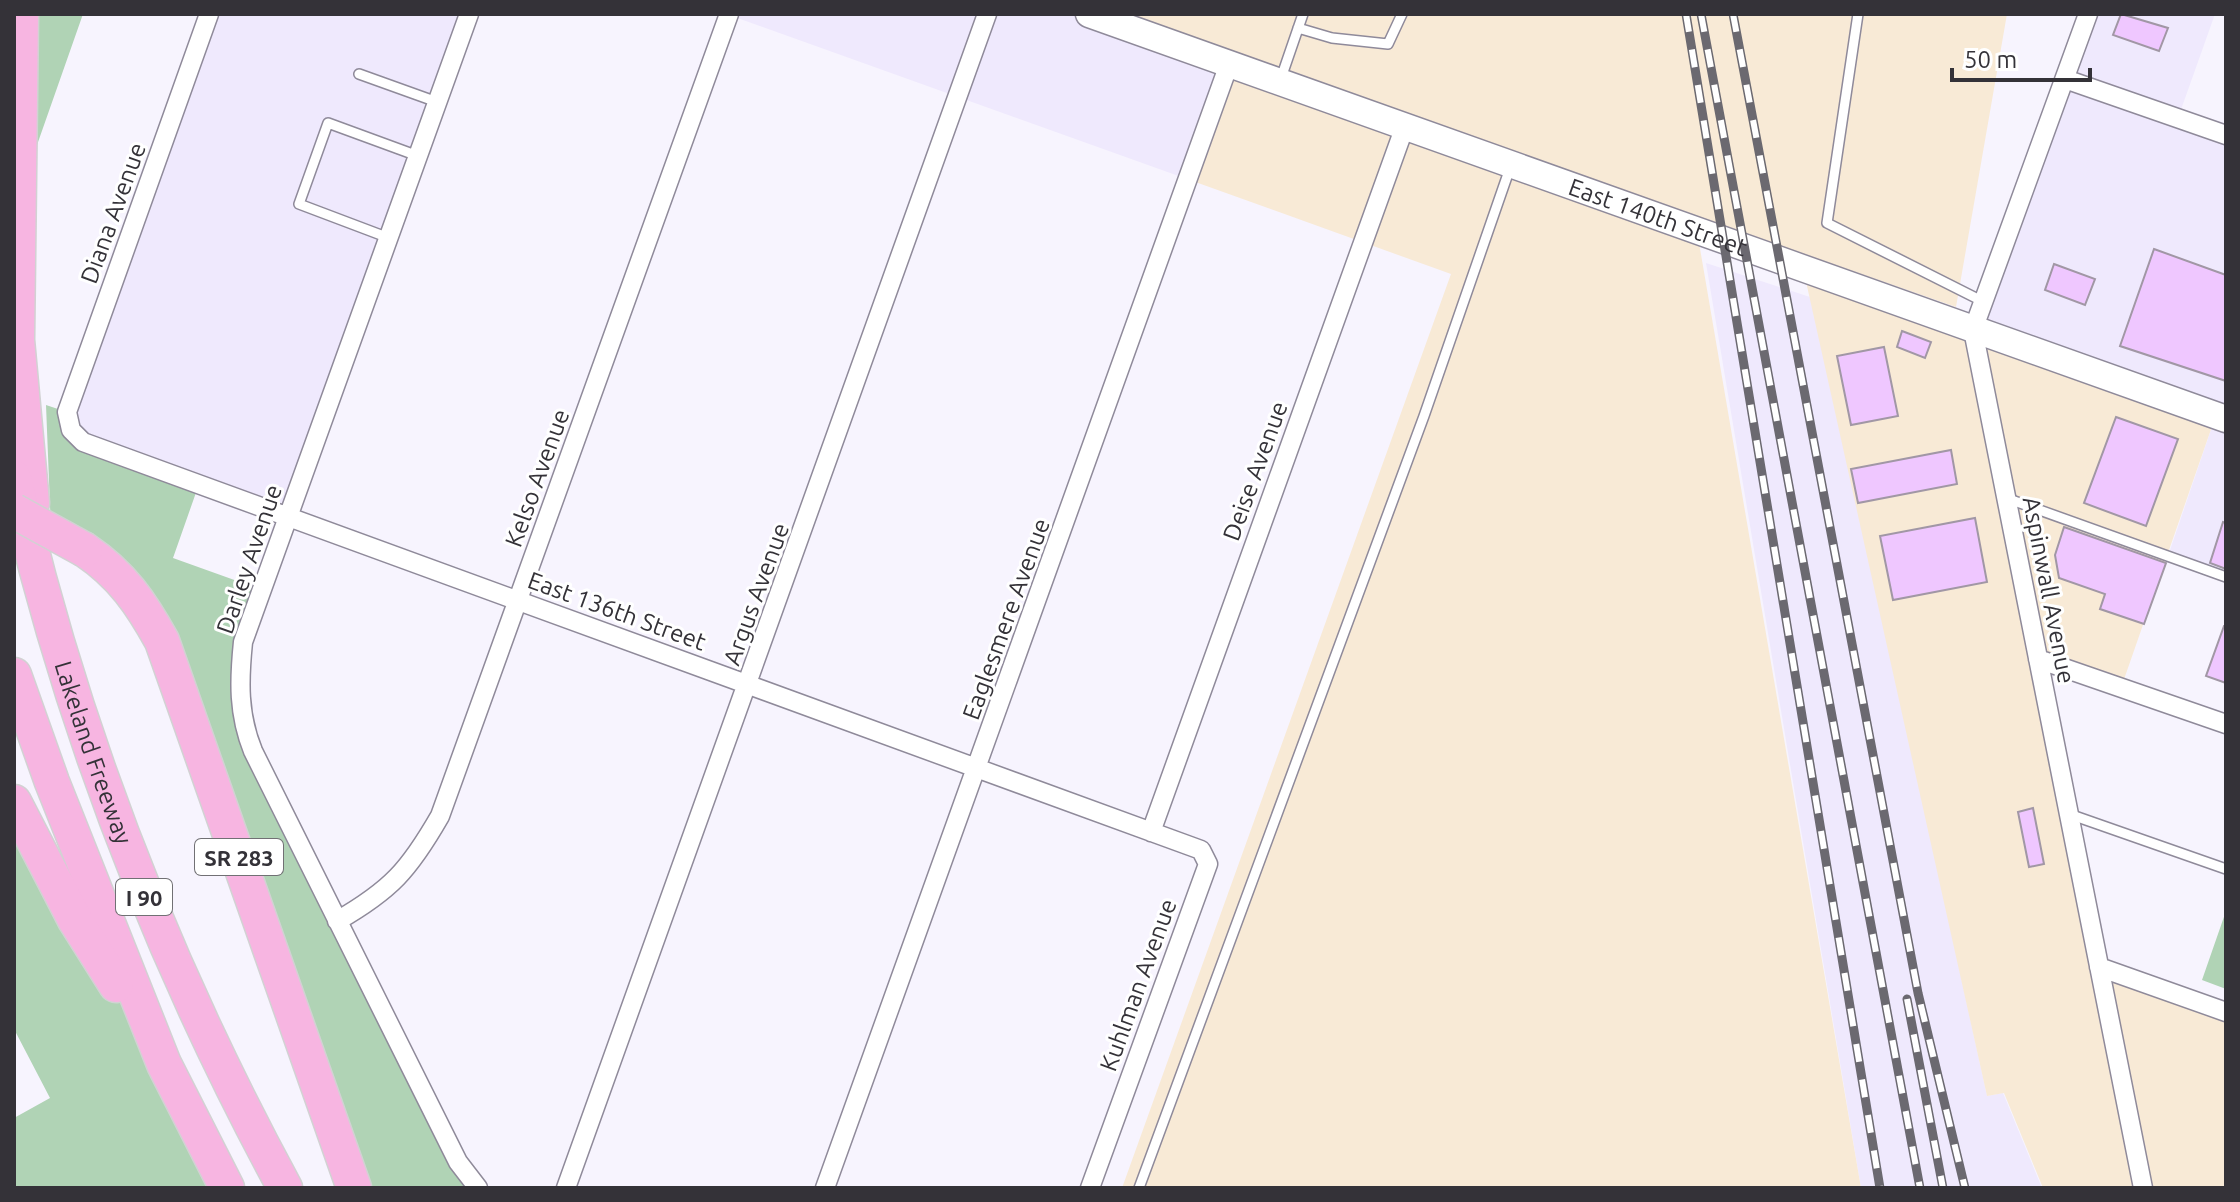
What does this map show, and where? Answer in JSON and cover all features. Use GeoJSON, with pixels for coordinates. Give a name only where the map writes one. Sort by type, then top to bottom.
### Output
{"type":"FeatureCollection","features":[{"type":"Feature","properties":{"kind":"highway"},"geometry":{"type":"LineString","coordinates":[[21,14],[17,340],[40,591]]}},
{"type":"Feature","properties":{"kind":"highway","name":"Lakeland Freeway"},"geometry":{"type":"LineString","coordinates":[[14,478],[40,591],[68,687],[132,868],[190,1004],[285,1188]]}},
{"type":"Feature","properties":{"kind":"highway","name":"SR 283"},"geometry":{"type":"LineString","coordinates":[[14,511],[85,550],[120,577],[137,596],[162,641],[354,1188]]}},
{"type":"Feature","properties":{"kind":"highway","name":"Lakeland Freeway"},"geometry":{"type":"LineString","coordinates":[[14,675],[52,782],[164,1064],[227,1188]]}},
{"type":"Feature","properties":{"kind":"highway"},"geometry":{"type":"LineString","coordinates":[[14,802],[75,920],[164,1064]]}},
{"type":"Feature","properties":{"kind":"street","name":"Diana Avenue"},"geometry":{"type":"LineString","coordinates":[[71,430],[67,412],[209,14]]}},
{"type":"Feature","properties":{"kind":"street","name":"Darley Avenue"},"geometry":{"type":"LineString","coordinates":[[469,14],[243,642],[239,683],[242,724],[458,1162],[478,1188]]}},
{"type":"Feature","properties":{"kind":"street","name":"Kelso Avenue"},"geometry":{"type":"LineString","coordinates":[[337,921],[380,896],[415,860],[440,816],[729,14]]}},
{"type":"Feature","properties":{"kind":"street","name":"Argus Avenue"},"geometry":{"type":"LineString","coordinates":[[566,1188],[987,14]]}},
{"type":"Feature","properties":{"kind":"street","name":"East 140th Street"},"geometry":{"type":"LineString","coordinates":[[1089,14],[2226,419]]}},
{"type":"Feature","properties":{"kind":"street"},"geometry":{"type":"LineString","coordinates":[[1973,330],[2088,14]]}},
{"type":"Feature","properties":{"kind":"street","name":"Eaglesmere Avenue"},"geometry":{"type":"LineString","coordinates":[[825,1188],[979,768],[1229,64]]}},
{"type":"Feature","properties":{"kind":"street"},"geometry":{"type":"LineString","coordinates":[[2065,79],[2226,135]]}},
{"type":"Feature","properties":{"kind":"street","name":"Deise Avenue"},"geometry":{"type":"LineString","coordinates":[[1151,832],[1405,126]]}},
{"type":"Feature","properties":{"kind":"street","name":"Aspinwall Avenue"},"geometry":{"type":"LineString","coordinates":[[1973,330],[2143,1188]]}},
{"type":"Feature","properties":{"kind":"street","name":"East 136th Street"},"geometry":{"type":"LineString","coordinates":[[71,430],[83,442],[1151,832]]}},
{"type":"Feature","properties":{"kind":"street"},"geometry":{"type":"LineString","coordinates":[[2038,659],[2226,724]]}},
{"type":"Feature","properties":{"kind":"street","name":"Kuhlman Avenue"},"geometry":{"type":"LineString","coordinates":[[1090,1188],[1208,864],[1201,850],[1151,832]]}},
{"type":"Feature","properties":{"kind":"street"},"geometry":{"type":"LineString","coordinates":[[2099,967],[2226,1012]]}},
{"type":"Feature","properties":{"kind":"lane"},"geometry":{"type":"LineString","coordinates":[[1280,82],[1303,14]]}},
{"type":"Feature","properties":{"kind":"lane"},"geometry":{"type":"LineString","coordinates":[[1298,28],[1332,38],[1388,44],[1402,14]]}},
{"type":"Feature","properties":{"kind":"lane"},"geometry":{"type":"LineString","coordinates":[[1858,14],[1827,223],[1984,302]]}},
{"type":"Feature","properties":{"kind":"lane"},"geometry":{"type":"LineString","coordinates":[[359,74],[437,102]]}},
{"type":"Feature","properties":{"kind":"lane"},"geometry":{"type":"LineString","coordinates":[[389,238],[299,204],[303,190],[328,123],[418,156]]}},
{"type":"Feature","properties":{"kind":"lane"},"geometry":{"type":"LineString","coordinates":[[1139,1188],[1424,416],[1511,165]]}},
{"type":"Feature","properties":{"kind":"lane"},"geometry":{"type":"LineString","coordinates":[[2006,498],[2226,577]]}},
{"type":"Feature","properties":{"kind":"lane"},"geometry":{"type":"LineString","coordinates":[[2069,814],[2226,869]]}},
{"type":"Feature","properties":{"kind":"shaded area"},"geometry":{"type":"Polygon","coordinates":[[[209,14],[469,14],[289,517],[83,442],[67,412],[209,14]]]}},
{"type":"Feature","properties":{"kind":"shaded area"},"geometry":{"type":"Polygon","coordinates":[[[711,14],[1091,14],[1229,64],[1187,179],[729,15],[727,20],[711,14]]]}},
{"type":"Feature","properties":{"kind":"shaded area"},"geometry":{"type":"Polygon","coordinates":[[[1114,14],[2007,14],[1956,307],[1114,14]]]}},
{"type":"Feature","properties":{"kind":"shaded area"},"geometry":{"type":"Polygon","coordinates":[[[2088,14],[2215,14],[2178,118],[2226,135],[2226,577],[2168,556],[2216,415],[1973,330],[2088,14]]]}},
{"type":"Feature","properties":{"kind":"shaded area"},"geometry":{"type":"Polygon","coordinates":[[[1229,64],[1697,231],[1861,1188],[1122,1188],[1451,274],[1187,179],[1229,64]]]}},
{"type":"Feature","properties":{"kind":"shaded area"},"geometry":{"type":"Polygon","coordinates":[[[1706,263],[1813,298],[1987,1096],[2003,1093],[2042,1188],[1861,1188],[1706,263]]]}},
{"type":"Feature","properties":{"kind":"shaded area"},"geometry":{"type":"Polygon","coordinates":[[[1803,268],[2216,415],[2121,688],[2039,659],[2099,967],[2226,1012],[2226,1188],[2043,1188],[2004,1093],[1987,1096],[1803,268]]]}},
{"type":"Feature","properties":{"kind":"green space"},"geometry":{"type":"Polygon","coordinates":[[[21,14],[83,14],[37,145],[19,141],[21,14]]]}},
{"type":"Feature","properties":{"kind":"green space"},"geometry":{"type":"Polygon","coordinates":[[[46,405],[67,412],[71,429],[199,484],[173,558],[262,590],[243,642],[242,724],[478,1188],[354,1188],[162,641],[51,531],[46,405]]]}},
{"type":"Feature","properties":{"kind":"green space"},"geometry":{"type":"Polygon","coordinates":[[[14,802],[227,1188],[14,1188],[14,1118],[50,1098],[14,1029],[14,802]]]}},
{"type":"Feature","properties":{"kind":"green space"},"geometry":{"type":"Polygon","coordinates":[[[2226,911],[2226,989],[2202,980],[2226,911]]]}},
{"type":"Feature","properties":{"kind":"building"},"geometry":{"type":"Polygon","coordinates":[[[2121,14],[2168,28],[2159,51],[2113,35],[2121,14]]]}},
{"type":"Feature","properties":{"kind":"building"},"geometry":{"type":"Polygon","coordinates":[[[2154,249],[2226,275],[2226,381],[2120,346],[2154,249]]]}},
{"type":"Feature","properties":{"kind":"building"},"geometry":{"type":"Polygon","coordinates":[[[2054,264],[2095,279],[2085,305],[2045,290],[2054,264]]]}},
{"type":"Feature","properties":{"kind":"building"},"geometry":{"type":"Polygon","coordinates":[[[1902,331],[1931,342],[1925,358],[1897,347],[1902,331]]]}},
{"type":"Feature","properties":{"kind":"building"},"geometry":{"type":"Polygon","coordinates":[[[1884,347],[1898,416],[1851,425],[1837,356],[1884,347]]]}},
{"type":"Feature","properties":{"kind":"building"},"geometry":{"type":"Polygon","coordinates":[[[2116,417],[2178,439],[2146,526],[2084,503],[2116,417]]]}},
{"type":"Feature","properties":{"kind":"building"},"geometry":{"type":"Polygon","coordinates":[[[1951,450],[1957,484],[1858,503],[1851,469],[1951,450]]]}},
{"type":"Feature","properties":{"kind":"building"},"geometry":{"type":"Polygon","coordinates":[[[1975,518],[1987,582],[1893,600],[1880,536],[1975,518]]]}},
{"type":"Feature","properties":{"kind":"building"},"geometry":{"type":"Polygon","coordinates":[[[2223,522],[2226,523],[2226,569],[2210,563],[2223,522]]]}},
{"type":"Feature","properties":{"kind":"building"},"geometry":{"type":"Polygon","coordinates":[[[2064,527],[2166,563],[2144,624],[2100,609],[2105,594],[2059,578],[2055,555],[2064,527]]]}},
{"type":"Feature","properties":{"kind":"building"},"geometry":{"type":"Polygon","coordinates":[[[2226,626],[2226,683],[2206,676],[2226,626]]]}},
{"type":"Feature","properties":{"kind":"building"},"geometry":{"type":"Polygon","coordinates":[[[2033,808],[2044,864],[2029,867],[2018,812],[2033,808]]]}},
{"type":"Feature","properties":{"kind":"railway"},"geometry":{"type":"LineString","coordinates":[[1686,14],[1880,1188]]}},
{"type":"Feature","properties":{"kind":"railway"},"geometry":{"type":"LineString","coordinates":[[1701,14],[1920,1188]]}},
{"type":"Feature","properties":{"kind":"railway"},"geometry":{"type":"LineString","coordinates":[[1733,14],[1918,993],[1965,1188]]}},
{"type":"Feature","properties":{"kind":"railway"},"geometry":{"type":"LineString","coordinates":[[1907,999],[1943,1188]]}}]}
